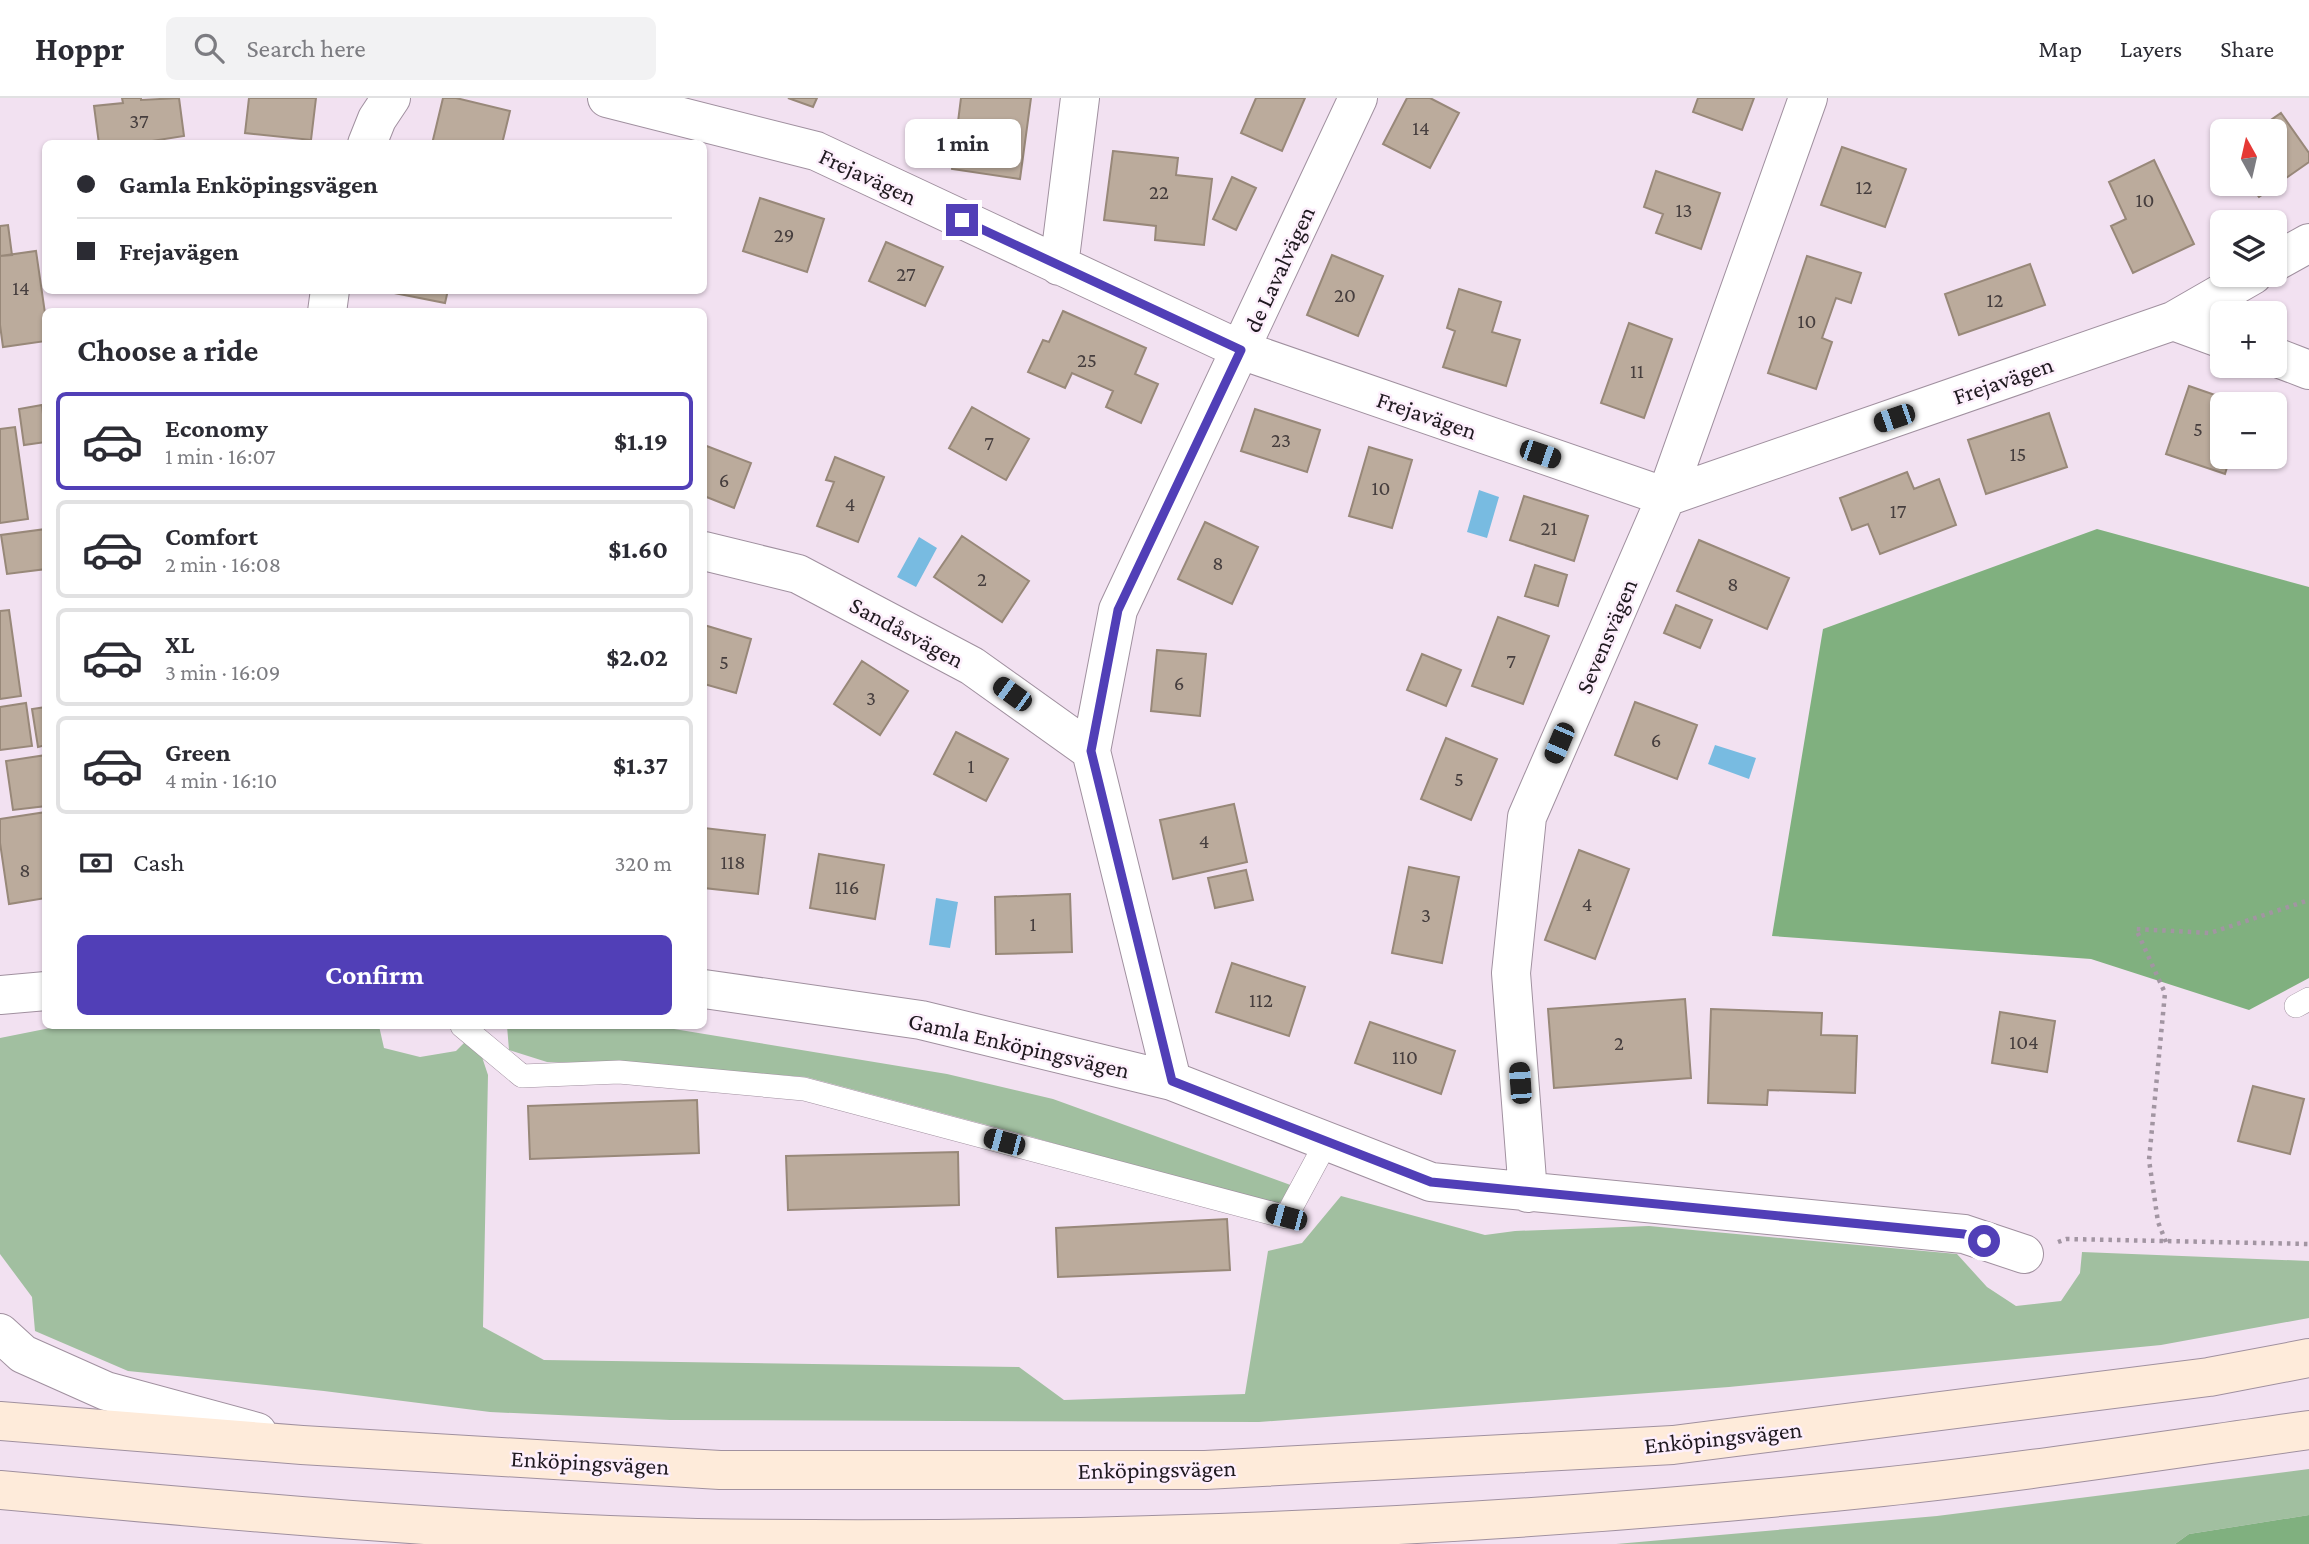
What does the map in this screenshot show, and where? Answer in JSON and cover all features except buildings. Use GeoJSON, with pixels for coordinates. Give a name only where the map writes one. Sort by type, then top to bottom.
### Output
{"type":"FeatureCollection","features":[{"type":"Feature","properties":{"kind":"main road","name":"Enköpingsvägen"},"geometry":{"type":"LineString","coordinates":[[0,1421],[302,1445],[720,1470],[1205,1470],[1673,1445],[2209,1377],[2309,1358]]}},
{"type":"Feature","properties":{"kind":"main road"},"geometry":{"type":"LineString","coordinates":[[0,1490],[284,1516],[499,1530],[696,1538],[911,1540],[1187,1535],[1426,1526],[1682,1507],[1900,1485],[2309,1430]]}},
{"type":"Feature","properties":{"kind":"street"},"geometry":{"type":"LineString","coordinates":[[369,140],[377,119],[391,98]]}},
{"type":"Feature","properties":{"kind":"street","name":"Frejavägen"},"geometry":{"type":"LineString","coordinates":[[607,98],[816,151],[1241,350],[1666,497],[2173,321],[2232,287]]}},
{"type":"Feature","properties":{"kind":"street"},"geometry":{"type":"LineString","coordinates":[[1059,266],[1080,98]]}},
{"type":"Feature","properties":{"kind":"street","name":"de Lavalvägen"},"geometry":{"type":"LineString","coordinates":[[1172,1081],[1091,751],[1118,610],[1358,98]]}},
{"type":"Feature","properties":{"kind":"street","name":"Sevensvägen"},"geometry":{"type":"LineString","coordinates":[[1528,1193],[1511,973],[1527,817],[1666,497],[1808,98]]}},
{"type":"Feature","properties":{"kind":"street"},"geometry":{"type":"LineString","coordinates":[[2287,255],[2309,243]]}},
{"type":"Feature","properties":{"kind":"street"},"geometry":{"type":"LineString","coordinates":[[2173,321],[2210,335]]}},
{"type":"Feature","properties":{"kind":"street"},"geometry":{"type":"LineString","coordinates":[[2287,362],[2309,370]]}},
{"type":"Feature","properties":{"kind":"street","name":"Sandåsvägen"},"geometry":{"type":"LineString","coordinates":[[707,552],[798,574],[972,666],[1091,751]]}},
{"type":"Feature","properties":{"kind":"street","name":"Gamla Enköpingsvägen"},"geometry":{"type":"LineString","coordinates":[[707,989],[920,1020],[1172,1081],[1431,1182],[1964,1234],[2024,1254]]}},
{"type":"Feature","properties":{"kind":"street"},"geometry":{"type":"LineString","coordinates":[[0,995],[42,991]]}},
{"type":"Feature","properties":{"kind":"street"},"geometry":{"type":"LineString","coordinates":[[0,1333],[23,1354],[106,1391],[302,1445]]}},
{"type":"Feature","properties":{"kind":"lane"},"geometry":{"type":"LineString","coordinates":[[465,1029],[522,1076],[619,1072],[804,1088],[1286,1217],[1328,1141]]}},
{"type":"Feature","properties":{"kind":"path"},"geometry":{"type":"LineString","coordinates":[[2166,1242],[2158,1222],[2149,1160],[2165,993],[2136,929],[2210,933],[2309,900]]}},
{"type":"Feature","properties":{"kind":"path"},"geometry":{"type":"LineString","coordinates":[[2024,1254],[2066,1239],[2309,1244]]}},
{"type":"Feature","properties":{"kind":"green space"},"geometry":{"type":"Polygon","coordinates":[[[2097,529],[2309,587],[2309,978],[2249,1010],[2091,959],[1772,936],[1823,629],[2097,529]]]}},
{"type":"Feature","properties":{"kind":"green space"},"geometry":{"type":"Polygon","coordinates":[[[45,1029],[380,1029],[384,1048],[420,1057],[456,1051],[474,1033],[488,1075],[483,1327],[544,1360],[1019,1367],[1064,1400],[1245,1394],[1268,1251],[1302,1243],[1341,1196],[1485,1235],[1515,1231],[1649,1226],[1957,1254],[1987,1287],[2016,1306],[2061,1301],[2080,1273],[2082,1252],[2309,1261],[2309,1318],[2161,1345],[1729,1387],[1259,1422],[670,1420],[490,1412],[324,1391],[128,1371],[35,1331],[32,1297],[0,1254],[0,1038],[45,1029]]]}},
{"type":"Feature","properties":{"kind":"green space"},"geometry":{"type":"Polygon","coordinates":[[[507,1029],[674,1029],[947,1074],[1053,1099],[1296,1187],[1278,1204],[1206,1188],[1032,1137],[806,1077],[639,1065],[547,1062],[509,1050],[507,1029]]]}},
{"type":"Feature","properties":{"kind":"green space"},"geometry":{"type":"Polygon","coordinates":[[[2309,1469],[2309,1515],[2189,1534],[2175,1544],[1616,1544],[1937,1516],[2309,1469]]]}},
{"type":"Feature","properties":{"kind":"green space"},"geometry":{"type":"Polygon","coordinates":[[[2309,1515],[2309,1544],[2175,1544],[2189,1534],[2309,1515]]]}},
{"type":"Feature","properties":{"kind":"water"},"geometry":{"type":"Polygon","coordinates":[[[1479,490],[1499,497],[1487,538],[1467,532],[1479,490]]]}},
{"type":"Feature","properties":{"kind":"water"},"geometry":{"type":"Polygon","coordinates":[[[919,537],[937,548],[916,587],[897,577],[919,537]]]}},
{"type":"Feature","properties":{"kind":"water"},"geometry":{"type":"Polygon","coordinates":[[[1715,745],[1756,758],[1749,779],[1708,764],[1715,745]]]}},
{"type":"Feature","properties":{"kind":"water"},"geometry":{"type":"Polygon","coordinates":[[[936,898],[958,902],[950,948],[929,945],[936,898]]]}},
{"type":"Feature","properties":{"kind":"route"},"geometry":{"type":"LineString","coordinates":[[962,220],[1241,350],[1118,610],[1091,751],[1172,1081],[1431,1182],[1964,1234],[1984,1241]]}}]}
